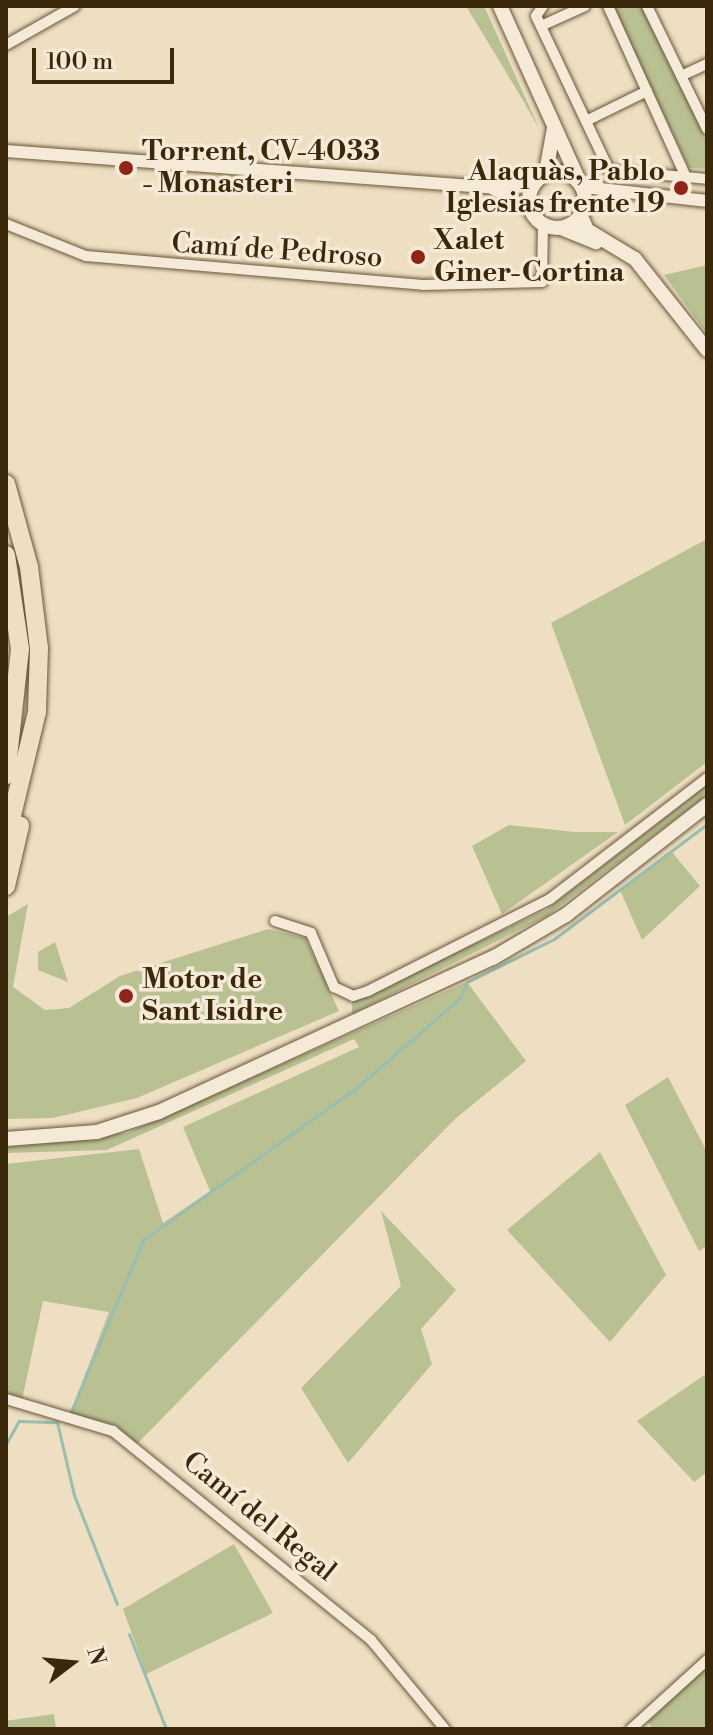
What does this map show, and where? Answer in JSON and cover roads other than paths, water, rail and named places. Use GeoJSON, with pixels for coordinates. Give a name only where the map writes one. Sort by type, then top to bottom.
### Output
{"type":"FeatureCollection","features":[{"type":"Feature","properties":{"kind":"highway"},"geometry":{"type":"LineString","coordinates":[[6,484],[48,648],[44,712],[6,886]]}},
{"type":"Feature","properties":{"kind":"highway"},"geometry":{"type":"LineString","coordinates":[[6,555],[13,584],[19,711],[6,775]]}},
{"type":"Feature","properties":{"kind":"highway"},"geometry":{"type":"LineString","coordinates":[[6,840],[37,712],[39,648],[29,567]]}},
{"type":"Feature","properties":{"kind":"highway"},"geometry":{"type":"LineString","coordinates":[[6,739],[13,584]]}},
{"type":"Feature","properties":{"kind":"main road"},"geometry":{"type":"LineString","coordinates":[[500,6],[581,184],[587,230],[657,282],[707,350]]}},
{"type":"Feature","properties":{"kind":"main road"},"geometry":{"type":"LineString","coordinates":[[554,123],[530,210],[543,225],[561,228],[611,246]]}},
{"type":"Feature","properties":{"kind":"main road"},"geometry":{"type":"LineString","coordinates":[[540,177],[581,184]]}},
{"type":"Feature","properties":{"kind":"main road"},"geometry":{"type":"LineString","coordinates":[[561,228],[583,211]]}},
{"type":"Feature","properties":{"kind":"main road"},"geometry":{"type":"LineString","coordinates":[[6,1139],[97,1132],[159,1112],[493,958],[566,915],[707,805]]}},
{"type":"Feature","properties":{"kind":"street"},"geometry":{"type":"LineString","coordinates":[[6,45],[75,6]]}},
{"type":"Feature","properties":{"kind":"street"},"geometry":{"type":"LineString","coordinates":[[543,6],[535,14],[586,121],[615,173],[707,179]]}},
{"type":"Feature","properties":{"kind":"street"},"geometry":{"type":"LineString","coordinates":[[541,26],[585,6]]}},
{"type":"Feature","properties":{"kind":"street"},"geometry":{"type":"LineString","coordinates":[[608,6],[686,177]]}},
{"type":"Feature","properties":{"kind":"street"},"geometry":{"type":"LineString","coordinates":[[647,6],[707,129]]}},
{"type":"Feature","properties":{"kind":"street"},"geometry":{"type":"LineString","coordinates":[[681,76],[707,64]]}},
{"type":"Feature","properties":{"kind":"street"},"geometry":{"type":"LineString","coordinates":[[586,121],[647,91]]}},
{"type":"Feature","properties":{"kind":"street"},"geometry":{"type":"LineString","coordinates":[[6,151],[489,187],[540,177]]}},
{"type":"Feature","properties":{"kind":"street"},"geometry":{"type":"LineString","coordinates":[[581,184],[617,195],[707,201]]}},
{"type":"Feature","properties":{"kind":"street"},"geometry":{"type":"LineString","coordinates":[[489,187],[530,210]]}},
{"type":"Feature","properties":{"kind":"street"},"geometry":{"type":"LineString","coordinates":[[583,211],[617,195]]}},
{"type":"Feature","properties":{"kind":"street","name":"Camí de Pedroso"},"geometry":{"type":"LineString","coordinates":[[6,224],[86,256],[421,285],[542,282],[543,225]]}},
{"type":"Feature","properties":{"kind":"street"},"geometry":{"type":"LineString","coordinates":[[275,921],[311,933],[334,987],[353,996],[550,899],[707,778]]}},
{"type":"Feature","properties":{"kind":"street","name":"Camí del Regal"},"geometry":{"type":"LineString","coordinates":[[6,1399],[113,1431],[371,1640],[445,1729]]}},
{"type":"Feature","properties":{"kind":"street"},"geometry":{"type":"LineString","coordinates":[[631,1729],[707,1660]]}},
{"type":"Feature","properties":{"kind":"waterway"},"geometry":{"type":"LineString","coordinates":[[70,1414],[143,1240],[355,1089],[460,998],[467,982],[554,939],[707,824]]}},
{"type":"Feature","properties":{"kind":"waterway"},"geometry":{"type":"LineString","coordinates":[[6,1444],[19,1421],[57,1422],[74,1495],[117,1604]]}},
{"type":"Feature","properties":{"kind":"waterway"},"geometry":{"type":"LineString","coordinates":[[129,1634],[166,1729]]}},
{"type":"Feature","properties":{"kind":"place","name":"Torrent, CV-4033 - Monasteri"},"geometry":{"type":"Point","coordinates":[126,168]}},
{"type":"Feature","properties":{"kind":"place","name":"Alaquàs, Pablo Iglesias frente 19"},"geometry":{"type":"Point","coordinates":[681,188]}},
{"type":"Feature","properties":{"kind":"place","name":"Xalet Giner-Cortina"},"geometry":{"type":"Point","coordinates":[418,257]}},
{"type":"Feature","properties":{"kind":"place","name":"Motor de Sant Isidre"},"geometry":{"type":"Point","coordinates":[126,996]}}]}
